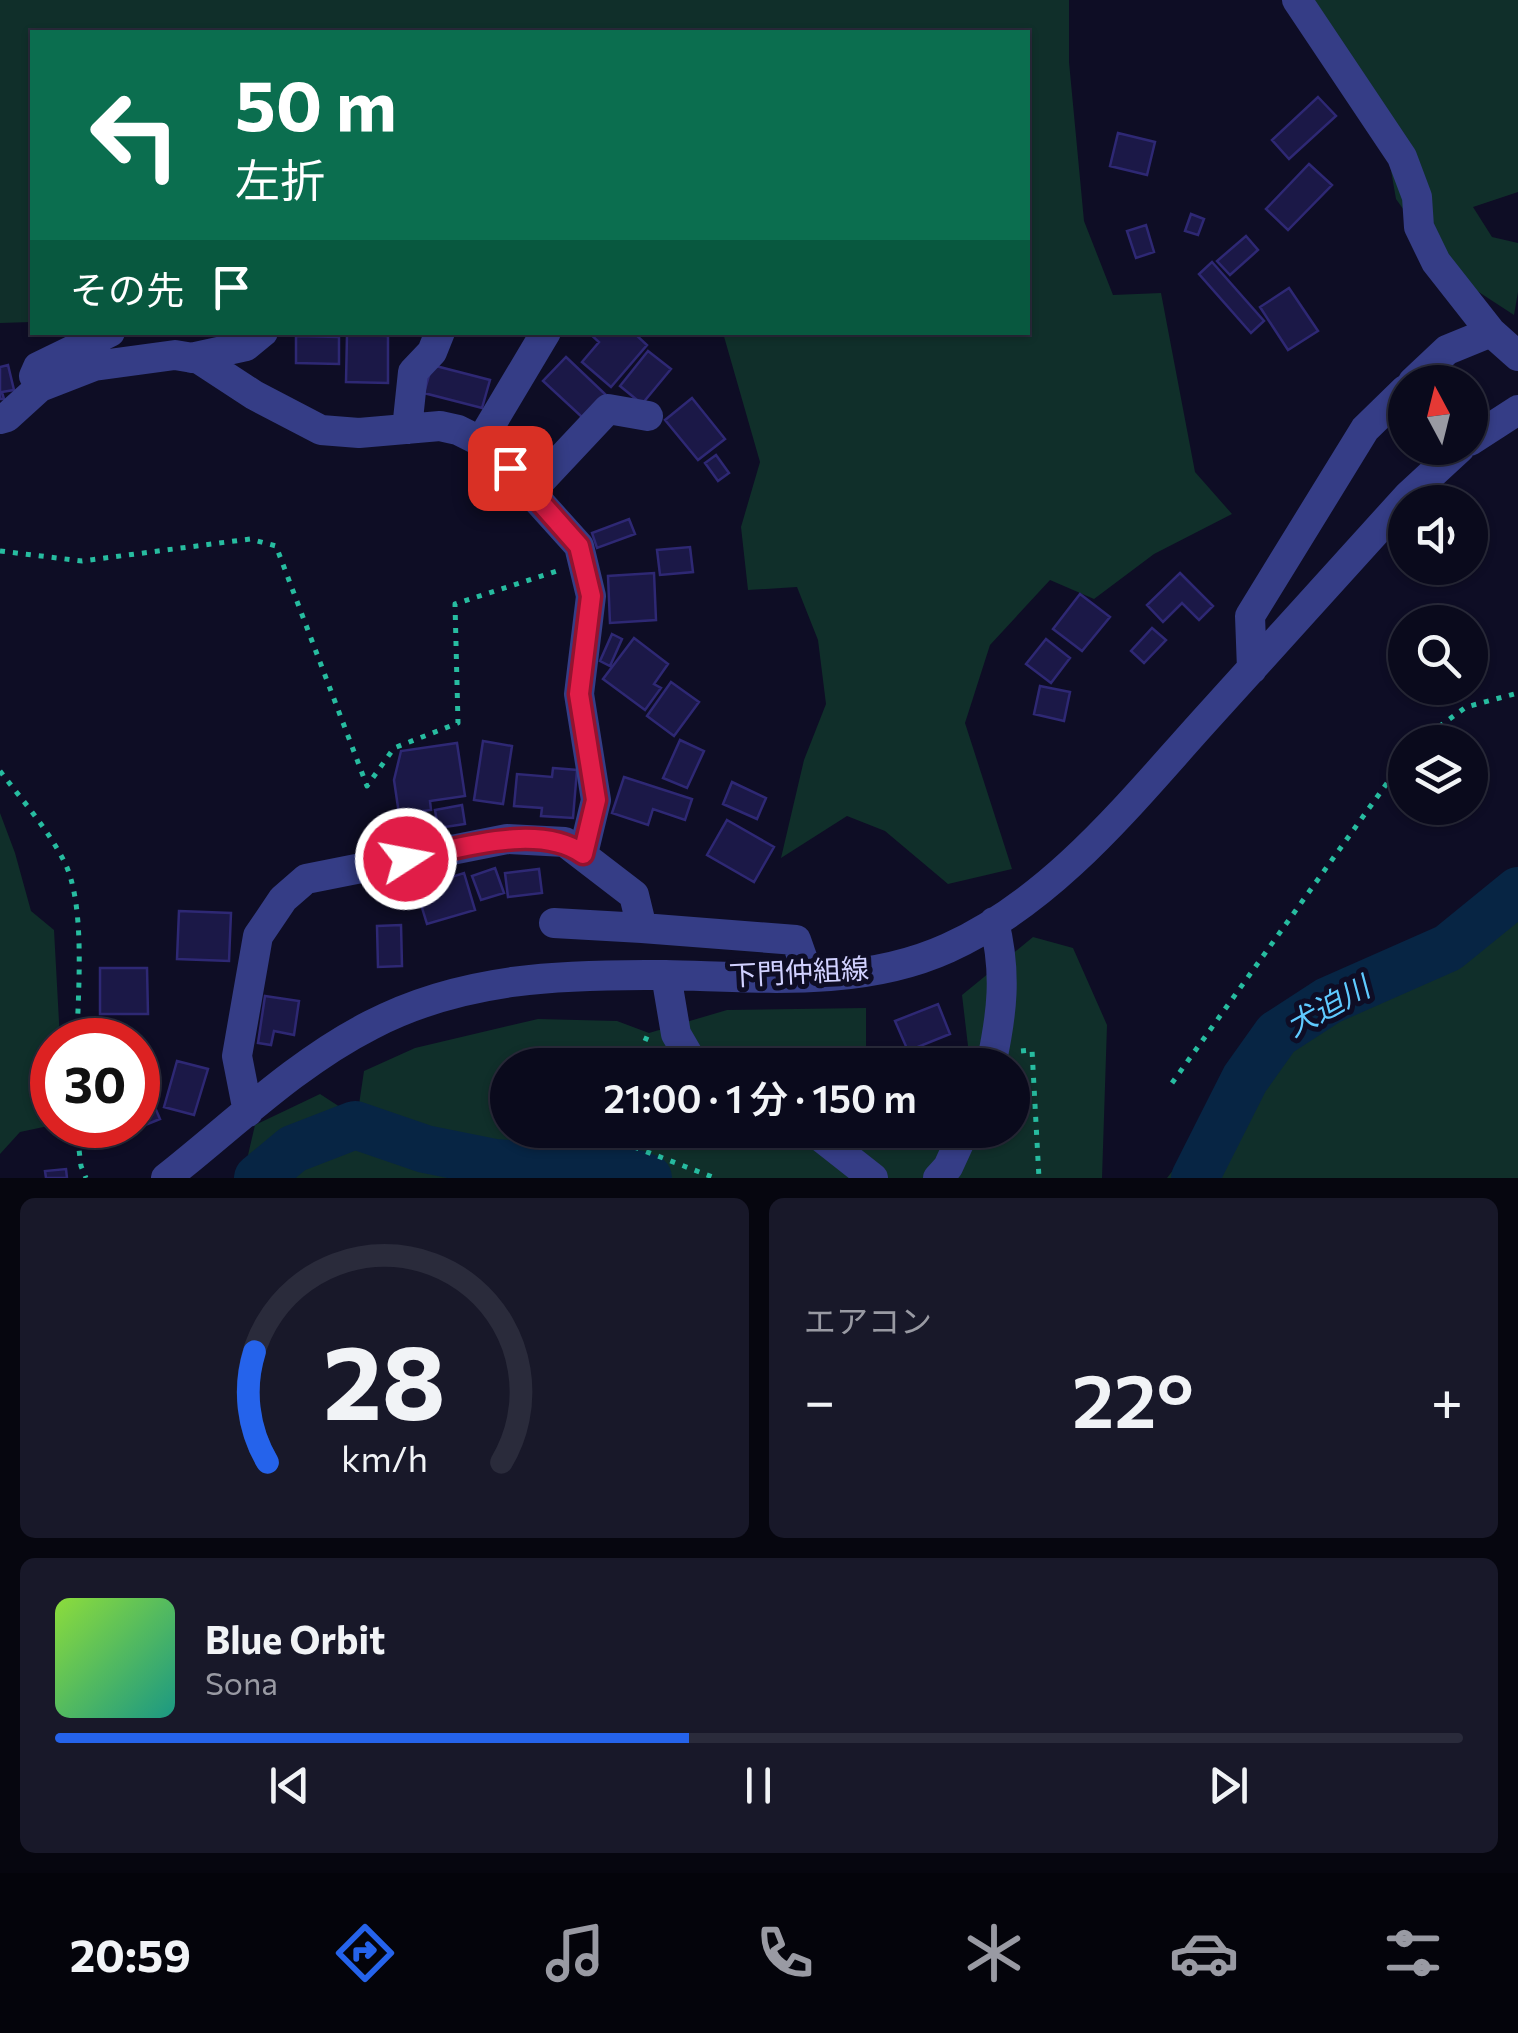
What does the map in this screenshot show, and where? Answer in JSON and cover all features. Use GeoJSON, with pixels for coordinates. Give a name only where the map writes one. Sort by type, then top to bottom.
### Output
{"type":"FeatureCollection","features":[{"type":"Feature","properties":{"kind":"street"},"geometry":{"type":"LineString","coordinates":[[1297,0],[1402,157],[1417,197],[1419,228],[1436,262],[1491,332],[1518,356]]}},
{"type":"Feature","properties":{"kind":"street"},"geometry":{"type":"LineString","coordinates":[[1431,365],[1447,350],[1491,332]]}},
{"type":"Feature","properties":{"kind":"street"},"geometry":{"type":"LineString","coordinates":[[40,387],[34,376],[38,367],[104,335]]}},
{"type":"Feature","properties":{"kind":"street"},"geometry":{"type":"LineString","coordinates":[[191,358],[246,346],[259,335]]}},
{"type":"Feature","properties":{"kind":"street"},"geometry":{"type":"LineString","coordinates":[[406,429],[413,372],[432,352],[439,335]]}},
{"type":"Feature","properties":{"kind":"street"},"geometry":{"type":"LineString","coordinates":[[481,441],[544,335]]}},
{"type":"Feature","properties":{"kind":"street"},"geometry":{"type":"LineString","coordinates":[[0,419],[40,387],[94,366],[175,355],[199,359],[320,430],[359,432],[440,426],[488,445],[579,546],[591,596],[579,694],[596,800],[583,854]]}},
{"type":"Feature","properties":{"kind":"street"},"geometry":{"type":"LineString","coordinates":[[1252,668],[1250,616],[1365,429],[1388,407]]}},
{"type":"Feature","properties":{"kind":"street"},"geometry":{"type":"LineString","coordinates":[[531,491],[608,409],[648,416]]}},
{"type":"Feature","properties":{"kind":"street"},"geometry":{"type":"LineString","coordinates":[[1488,429],[1518,410]]}},
{"type":"Feature","properties":{"kind":"street","name":"下門仲組線"},"geometry":{"type":"LineString","coordinates":[[166,1178],[204,1166],[248,1112],[342,1042],[372,1024],[423,1003],[506,982],[566,975],[809,977],[900,964],[947,948],[994,922],[1035,894],[1103,833],[1408,496],[1442,465]]}},
{"type":"Feature","properties":{"kind":"street"},"geometry":{"type":"LineString","coordinates":[[248,1112],[237,1056],[258,936],[282,899],[306,879],[507,839],[566,842],[634,896],[642,928]]}},
{"type":"Feature","properties":{"kind":"street"},"geometry":{"type":"LineString","coordinates":[[994,922],[1004,958],[999,1026],[1002,1048]]}},
{"type":"Feature","properties":{"kind":"street"},"geometry":{"type":"LineString","coordinates":[[554,923],[796,940],[809,977]]}},
{"type":"Feature","properties":{"kind":"street"},"geometry":{"type":"LineString","coordinates":[[666,975],[676,1034],[684,1048]]}},
{"type":"Feature","properties":{"kind":"street"},"geometry":{"type":"LineString","coordinates":[[835,1148],[873,1178]]}},
{"type":"Feature","properties":{"kind":"street"},"geometry":{"type":"LineString","coordinates":[[938,1178],[957,1148]]}},
{"type":"Feature","properties":{"kind":"path"},"geometry":{"type":"LineString","coordinates":[[0,551],[82,561],[250,539],[276,546],[367,786],[394,748],[458,723],[455,604],[581,564]]}},
{"type":"Feature","properties":{"kind":"path"},"geometry":{"type":"LineString","coordinates":[[1441,725],[1466,707],[1518,693]]}},
{"type":"Feature","properties":{"kind":"path"},"geometry":{"type":"LineString","coordinates":[[0,770],[65,862],[79,932],[77,1018]]}},
{"type":"Feature","properties":{"kind":"path"},"geometry":{"type":"LineString","coordinates":[[1172,1083],[1388,782]]}},
{"type":"Feature","properties":{"kind":"path"},"geometry":{"type":"LineString","coordinates":[[1030,1051],[1039,1178]]}},
{"type":"Feature","properties":{"kind":"path"},"geometry":{"type":"LineString","coordinates":[[79,1148],[86,1178]]}},
{"type":"Feature","properties":{"kind":"path"},"geometry":{"type":"LineString","coordinates":[[638,1148],[715,1178]]}},
{"type":"Feature","properties":{"kind":"green space"},"geometry":{"type":"Polygon","coordinates":[[[0,0],[1069,0],[1069,62],[1084,221],[1113,295],[1161,293],[1195,472],[1232,514],[1154,554],[1094,599],[1050,580],[990,645],[965,723],[1012,869],[948,884],[885,831],[847,816],[781,858],[804,760],[826,704],[818,640],[797,587],[748,590],[741,527],[760,462],[724,335],[1030,335],[1030,30],[30,30],[30,322],[0,323],[0,0]]]}},
{"type":"Feature","properties":{"kind":"green space"},"geometry":{"type":"Polygon","coordinates":[[[1290,0],[1518,0],[1518,192],[1473,207],[1492,237],[1518,243],[1514,315],[1448,272],[1396,199],[1389,159],[1290,0]]]}},
{"type":"Feature","properties":{"kind":"green space"},"geometry":{"type":"Polygon","coordinates":[[[0,813],[31,911],[54,930],[59,1018],[30,1018],[30,1130],[20,1132],[0,1154],[0,813]]]}},
{"type":"Feature","properties":{"kind":"green space"},"geometry":{"type":"Polygon","coordinates":[[[1518,878],[1518,1178],[1167,1178],[1246,1075],[1518,878]]]}},
{"type":"Feature","properties":{"kind":"green space"},"geometry":{"type":"Polygon","coordinates":[[[1033,937],[1073,948],[1107,1025],[1102,1178],[252,1178],[245,1168],[255,1125],[320,1094],[357,1118],[364,1071],[415,1048],[538,1019],[617,1021],[649,1033],[727,1010],[866,1008],[866,1048],[490,1048],[490,1148],[1030,1148],[1030,1048],[968,1048],[962,995],[1033,937]]]}},
{"type":"Feature","properties":{"kind":"building"},"geometry":{"type":"Polygon","coordinates":[[[1318,97],[1336,116],[1289,159],[1272,140],[1318,97]]]}},
{"type":"Feature","properties":{"kind":"building"},"geometry":{"type":"Polygon","coordinates":[[[1118,133],[1155,142],[1147,175],[1110,166],[1118,133]]]}},
{"type":"Feature","properties":{"kind":"building"},"geometry":{"type":"Polygon","coordinates":[[[1309,164],[1332,185],[1288,230],[1266,209],[1309,164]]]}},
{"type":"Feature","properties":{"kind":"building"},"geometry":{"type":"Polygon","coordinates":[[[1191,214],[1204,219],[1198,235],[1185,231],[1191,214]]]}},
{"type":"Feature","properties":{"kind":"building"},"geometry":{"type":"Polygon","coordinates":[[[1146,225],[1154,252],[1136,258],[1127,231],[1146,225]]]}},
{"type":"Feature","properties":{"kind":"building"},"geometry":{"type":"Polygon","coordinates":[[[1246,236],[1258,250],[1230,275],[1217,261],[1246,236]]]}},
{"type":"Feature","properties":{"kind":"building"},"geometry":{"type":"Polygon","coordinates":[[[1212,262],[1264,321],[1251,333],[1199,274],[1212,262]]]}},
{"type":"Feature","properties":{"kind":"building"},"geometry":{"type":"Polygon","coordinates":[[[1289,288],[1318,331],[1288,350],[1260,307],[1289,288]]]}},
{"type":"Feature","properties":{"kind":"building"},"geometry":{"type":"Polygon","coordinates":[[[347,335],[388,336],[388,383],[346,382],[347,335]]]}},
{"type":"Feature","properties":{"kind":"building"},"geometry":{"type":"Polygon","coordinates":[[[591,335],[636,335],[647,345],[611,387],[582,362],[599,342],[591,335]]]}},
{"type":"Feature","properties":{"kind":"building"},"geometry":{"type":"Polygon","coordinates":[[[296,336],[339,337],[339,364],[296,363],[296,336]]]}},
{"type":"Feature","properties":{"kind":"building"},"geometry":{"type":"Polygon","coordinates":[[[648,351],[671,369],[642,404],[620,386],[648,351]]]}},
{"type":"Feature","properties":{"kind":"building"},"geometry":{"type":"Polygon","coordinates":[[[566,357],[605,394],[583,418],[543,381],[566,357]]]}},
{"type":"Feature","properties":{"kind":"building"},"geometry":{"type":"Polygon","coordinates":[[[8,365],[14,390],[2,392],[4,399],[0,399],[0,367],[8,365]]]}},
{"type":"Feature","properties":{"kind":"building"},"geometry":{"type":"Polygon","coordinates":[[[432,365],[490,380],[482,408],[424,393],[432,365]]]}},
{"type":"Feature","properties":{"kind":"building"},"geometry":{"type":"Polygon","coordinates":[[[692,398],[725,439],[698,460],[665,420],[692,398]]]}},
{"type":"Feature","properties":{"kind":"building"},"geometry":{"type":"Polygon","coordinates":[[[716,455],[729,473],[718,481],[705,463],[716,455]]]}},
{"type":"Feature","properties":{"kind":"building"},"geometry":{"type":"Polygon","coordinates":[[[629,519],[635,534],[597,548],[592,533],[629,519]]]}},
{"type":"Feature","properties":{"kind":"building"},"geometry":{"type":"Polygon","coordinates":[[[690,547],[693,572],[660,575],[657,550],[690,547]]]}},
{"type":"Feature","properties":{"kind":"building"},"geometry":{"type":"Polygon","coordinates":[[[654,573],[656,620],[610,623],[608,576],[654,573]]]}},
{"type":"Feature","properties":{"kind":"building"},"geometry":{"type":"Polygon","coordinates":[[[1180,573],[1213,606],[1199,620],[1182,603],[1163,622],[1147,605],[1180,573]]]}},
{"type":"Feature","properties":{"kind":"building"},"geometry":{"type":"Polygon","coordinates":[[[1080,594],[1110,617],[1082,651],[1053,629],[1080,594]]]}},
{"type":"Feature","properties":{"kind":"building"},"geometry":{"type":"Polygon","coordinates":[[[1152,628],[1166,640],[1144,663],[1131,651],[1152,628]]]}},
{"type":"Feature","properties":{"kind":"building"},"geometry":{"type":"Polygon","coordinates":[[[612,634],[622,639],[610,666],[600,661],[612,634]]]}},
{"type":"Feature","properties":{"kind":"building"},"geometry":{"type":"Polygon","coordinates":[[[634,638],[668,664],[654,684],[661,688],[645,710],[603,679],[634,638]]]}},
{"type":"Feature","properties":{"kind":"building"},"geometry":{"type":"Polygon","coordinates":[[[1046,639],[1070,658],[1051,683],[1026,664],[1046,639]]]}},
{"type":"Feature","properties":{"kind":"building"},"geometry":{"type":"Polygon","coordinates":[[[671,682],[699,702],[674,736],[647,716],[671,682]]]}},
{"type":"Feature","properties":{"kind":"building"},"geometry":{"type":"Polygon","coordinates":[[[1040,686],[1070,692],[1064,721],[1034,714],[1040,686]]]}},
{"type":"Feature","properties":{"kind":"building"},"geometry":{"type":"Polygon","coordinates":[[[680,740],[704,751],[687,788],[663,778],[680,740]]]}},
{"type":"Feature","properties":{"kind":"building"},"geometry":{"type":"Polygon","coordinates":[[[483,741],[512,746],[503,804],[474,800],[483,741]]]}},
{"type":"Feature","properties":{"kind":"building"},"geometry":{"type":"Polygon","coordinates":[[[457,743],[465,796],[430,801],[431,810],[399,814],[394,780],[401,751],[457,743]]]}},
{"type":"Feature","properties":{"kind":"building"},"geometry":{"type":"Polygon","coordinates":[[[553,768],[577,770],[573,818],[541,816],[542,808],[514,806],[517,774],[552,777],[553,768]]]}},
{"type":"Feature","properties":{"kind":"building"},"geometry":{"type":"Polygon","coordinates":[[[624,777],[692,799],[685,820],[653,809],[648,825],[612,813],[624,777]]]}},
{"type":"Feature","properties":{"kind":"building"},"geometry":{"type":"Polygon","coordinates":[[[732,782],[766,798],[757,819],[723,804],[732,782]]]}},
{"type":"Feature","properties":{"kind":"building"},"geometry":{"type":"Polygon","coordinates":[[[462,805],[465,824],[438,828],[435,810],[462,805]]]}},
{"type":"Feature","properties":{"kind":"building"},"geometry":{"type":"Polygon","coordinates":[[[727,820],[774,847],[754,882],[707,855],[727,820]]]}},
{"type":"Feature","properties":{"kind":"building"},"geometry":{"type":"Polygon","coordinates":[[[495,868],[504,893],[481,900],[472,876],[495,868]]]}},
{"type":"Feature","properties":{"kind":"building"},"geometry":{"type":"Polygon","coordinates":[[[539,869],[542,893],[508,897],[505,873],[539,869]]]}},
{"type":"Feature","properties":{"kind":"building"},"geometry":{"type":"Polygon","coordinates":[[[464,873],[475,910],[427,924],[416,888],[464,873]]]}},
{"type":"Feature","properties":{"kind":"building"},"geometry":{"type":"Polygon","coordinates":[[[179,911],[231,913],[229,961],[177,959],[179,911]]]}},
{"type":"Feature","properties":{"kind":"building"},"geometry":{"type":"Polygon","coordinates":[[[401,925],[402,966],[378,967],[377,926],[401,925]]]}},
{"type":"Feature","properties":{"kind":"building"},"geometry":{"type":"Polygon","coordinates":[[[100,968],[147,968],[148,1014],[100,1014],[100,968]]]}},
{"type":"Feature","properties":{"kind":"building"},"geometry":{"type":"Polygon","coordinates":[[[265,996],[299,1001],[294,1035],[274,1031],[271,1045],[258,1043],[265,996]]]}},
{"type":"Feature","properties":{"kind":"building"},"geometry":{"type":"Polygon","coordinates":[[[938,1004],[950,1034],[907,1048],[895,1021],[938,1004]]]}},
{"type":"Feature","properties":{"kind":"building"},"geometry":{"type":"Polygon","coordinates":[[[177,1061],[208,1069],[194,1115],[164,1107],[177,1061]]]}},
{"type":"Feature","properties":{"kind":"building"},"geometry":{"type":"Polygon","coordinates":[[[66,1169],[67,1178],[46,1178],[45,1171],[66,1169]]]}},
{"type":"Feature","properties":{"kind":"waterway","name":"犬迫川"},"geometry":{"type":"LineString","coordinates":[[1195,1178],[1245,1079],[1277,1034],[1328,1001],[1448,948],[1518,891]]}},
{"type":"Feature","properties":{"kind":"waterway","name":"犬迫川"},"geometry":{"type":"LineString","coordinates":[[258,1178],[293,1149],[355,1125],[425,1149],[495,1163],[648,1178]]}},
{"type":"Feature","properties":{"kind":"route"},"geometry":{"type":"LineString","coordinates":[[406,859],[507,839],[566,842],[583,854],[596,800],[579,694],[591,596],[579,546],[510,468]]}}]}
